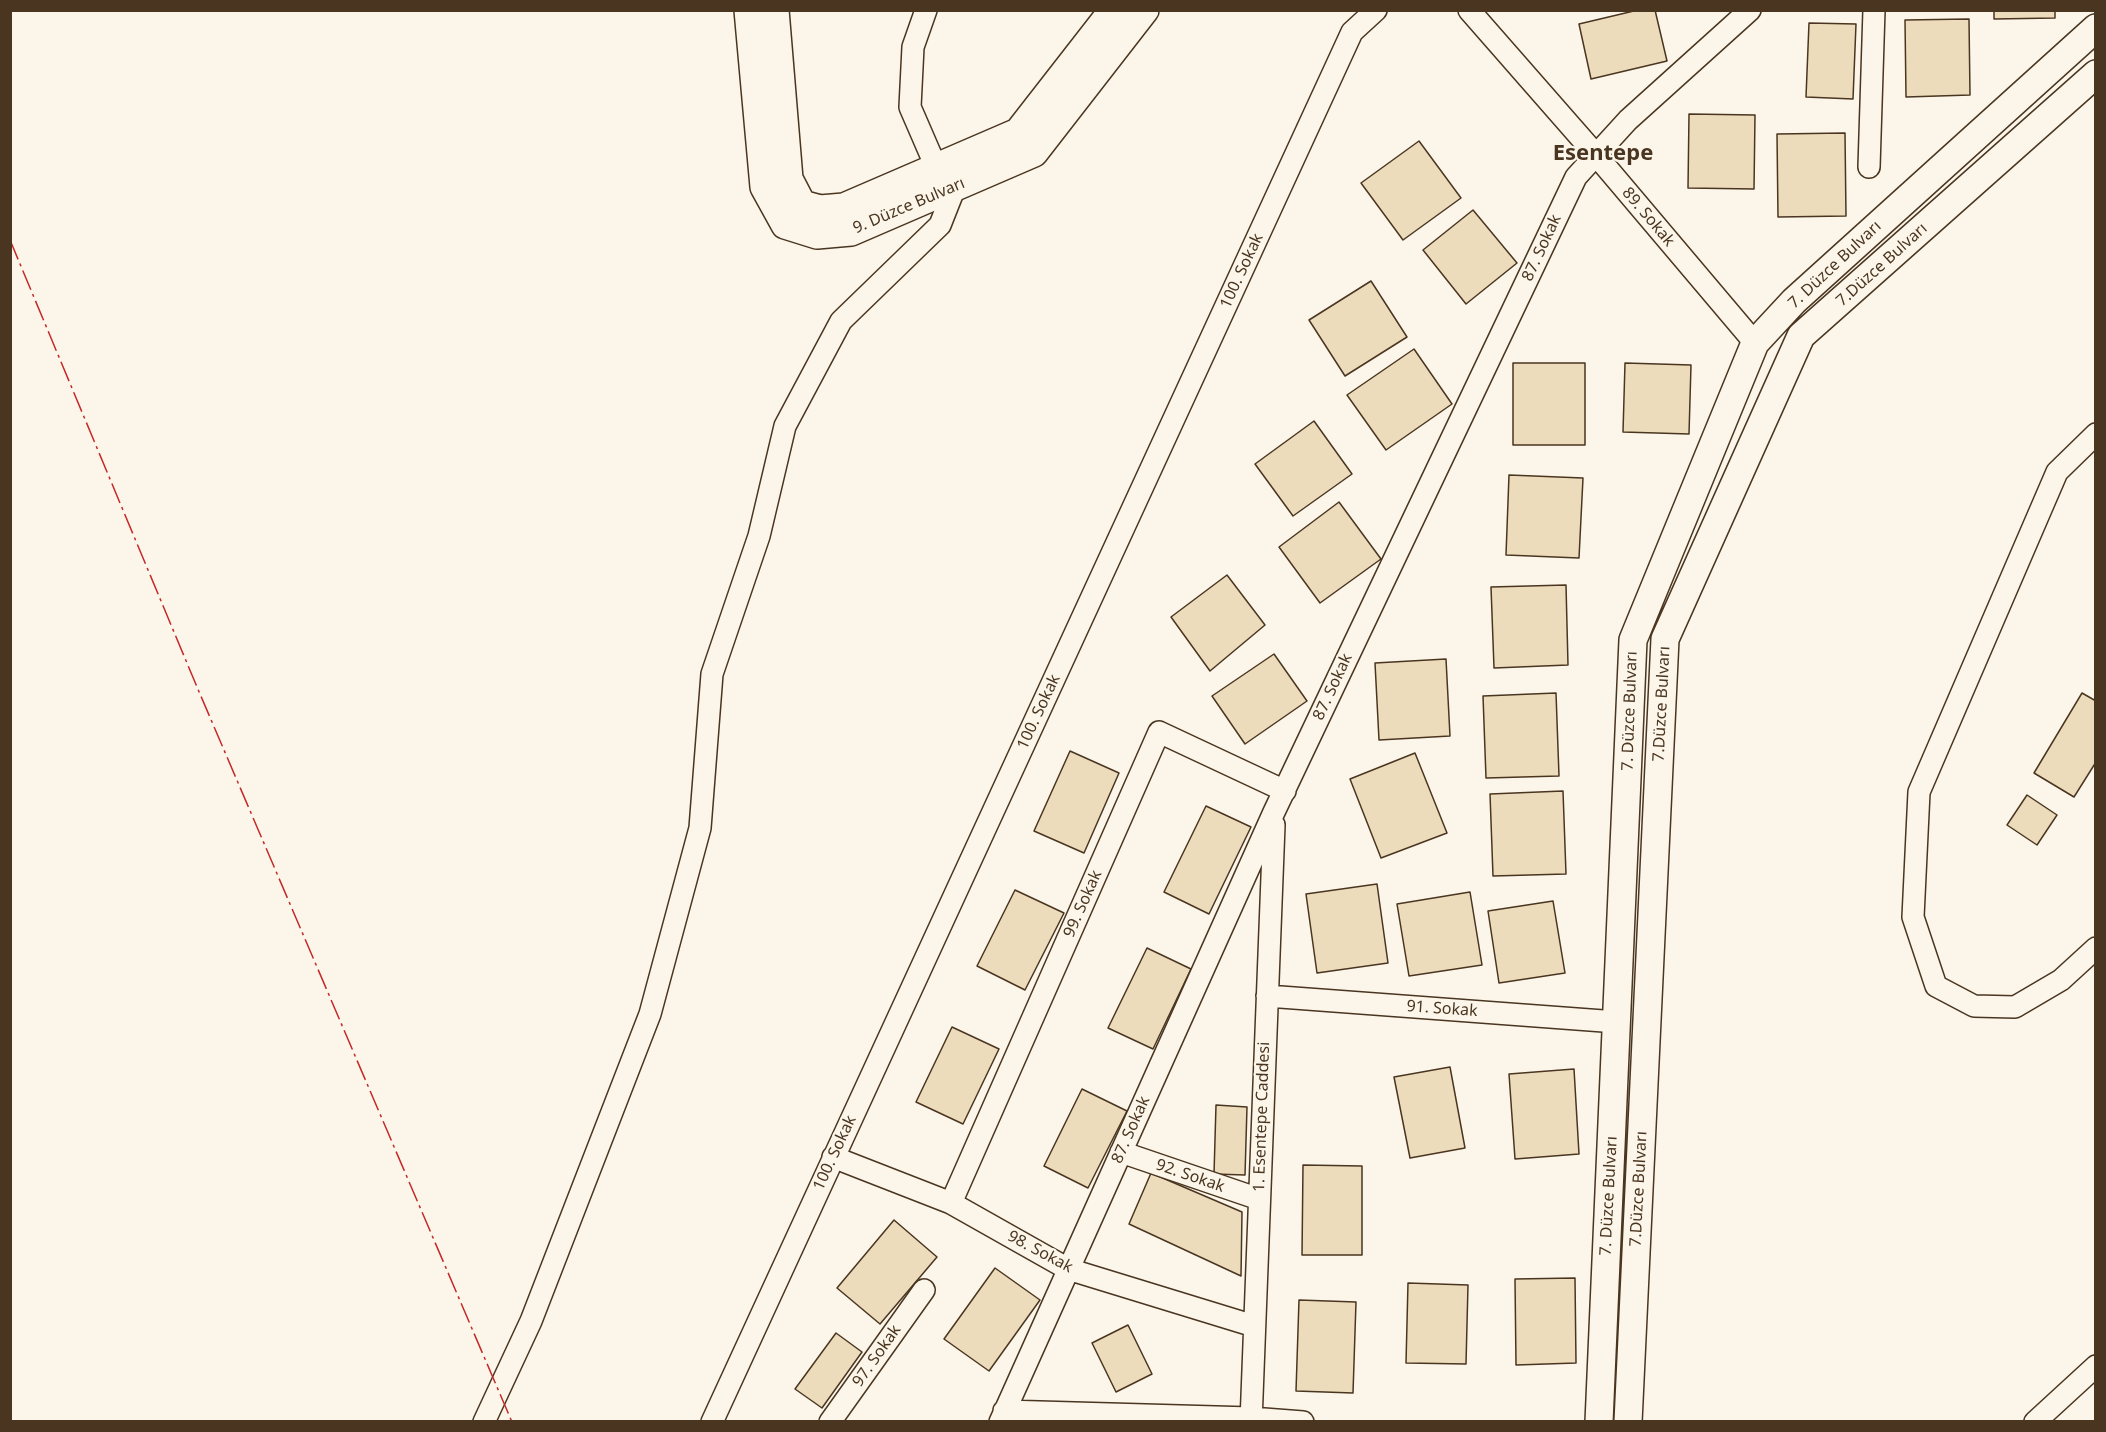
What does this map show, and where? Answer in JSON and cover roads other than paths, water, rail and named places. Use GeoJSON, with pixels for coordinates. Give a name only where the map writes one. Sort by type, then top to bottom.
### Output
{"type":"FeatureCollection","features":[{"type":"Feature","properties":{"kind":"main road","name":"9. Düzce Bulvarı"},"geometry":{"type":"LineString","coordinates":[[748,10],[764,187],[785,225],[817,235],[851,232],[1034,153],[1145,10]]}},
{"type":"Feature","properties":{"kind":"main road","name":"9. Düzce Bulvarı"},"geometry":{"type":"LineString","coordinates":[[775,10],[789,179],[802,204],[820,209],[844,207],[1018,132],[1113,10]]}},
{"type":"Feature","properties":{"kind":"main road","name":"7. Düzce Bulvarı"},"geometry":{"type":"LineString","coordinates":[[1599,1422],[1633,640],[1755,342],[1794,301],[2096,28]]}},
{"type":"Feature","properties":{"kind":"main road","name":"7.Düzce Bulvarı"},"geometry":{"type":"LineString","coordinates":[[1628,1422],[1665,639],[1801,336],[2096,74]]}},
{"type":"Feature","properties":{"kind":"street"},"geometry":{"type":"LineString","coordinates":[[484,1422],[531,1322],[650,1014],[700,828],[712,674],[759,536],[785,426],[841,321],[940,225],[955,187],[936,167],[910,107],[913,47],[926,10]]}},
{"type":"Feature","properties":{"kind":"street","name":"100. Sokak"},"geometry":{"type":"LineString","coordinates":[[712,1422],[1352,32],[1376,10]]}},
{"type":"Feature","properties":{"kind":"street","name":"89. Sokak"},"geometry":{"type":"LineString","coordinates":[[1469,10],[1755,342]]}},
{"type":"Feature","properties":{"kind":"street","name":"87. Sokak"},"geometry":{"type":"LineString","coordinates":[[1002,1416],[1274,812],[1576,177],[1628,120],[1750,10]]}},
{"type":"Feature","properties":{"kind":"street"},"geometry":{"type":"LineString","coordinates":[[1869,167],[1874,10]]}},
{"type":"Feature","properties":{"kind":"street"},"geometry":{"type":"LineString","coordinates":[[2096,434],[2057,472],[1919,792],[1914,917],[1936,986],[1974,1006],[2015,1007],[2061,980],[2096,948]]}},
{"type":"Feature","properties":{"kind":"street","name":"99. Sokak"},"geometry":{"type":"LineString","coordinates":[[951,1203],[1159,732],[1285,790]]}},
{"type":"Feature","properties":{"kind":"street","name":"1. Esentepe Caddesi"},"geometry":{"type":"LineString","coordinates":[[1251,1420],[1274,812]]}},
{"type":"Feature","properties":{"kind":"street","name":"91. Sokak"},"geometry":{"type":"LineString","coordinates":[[1267,996],[1617,1022]]}},
{"type":"Feature","properties":{"kind":"street","name":"92. Sokak"},"geometry":{"type":"LineString","coordinates":[[1121,1152],[1259,1199]]}},
{"type":"Feature","properties":{"kind":"street","name":"98. Sokak"},"geometry":{"type":"LineString","coordinates":[[834,1157],[951,1203],[1068,1269],[1254,1326]]}},
{"type":"Feature","properties":{"kind":"street","name":"97. Sokak"},"geometry":{"type":"LineString","coordinates":[[831,1422],[924,1290]]}},
{"type":"Feature","properties":{"kind":"street"},"geometry":{"type":"LineString","coordinates":[[2035,1422],[2096,1366]]}},
{"type":"Feature","properties":{"kind":"street"},"geometry":{"type":"LineString","coordinates":[[1002,1416],[1303,1422]]}},
{"type":"Feature","properties":{"kind":"district","name":"Esentepe"},"geometry":{"type":"Point","coordinates":[1603,154]}}]}
